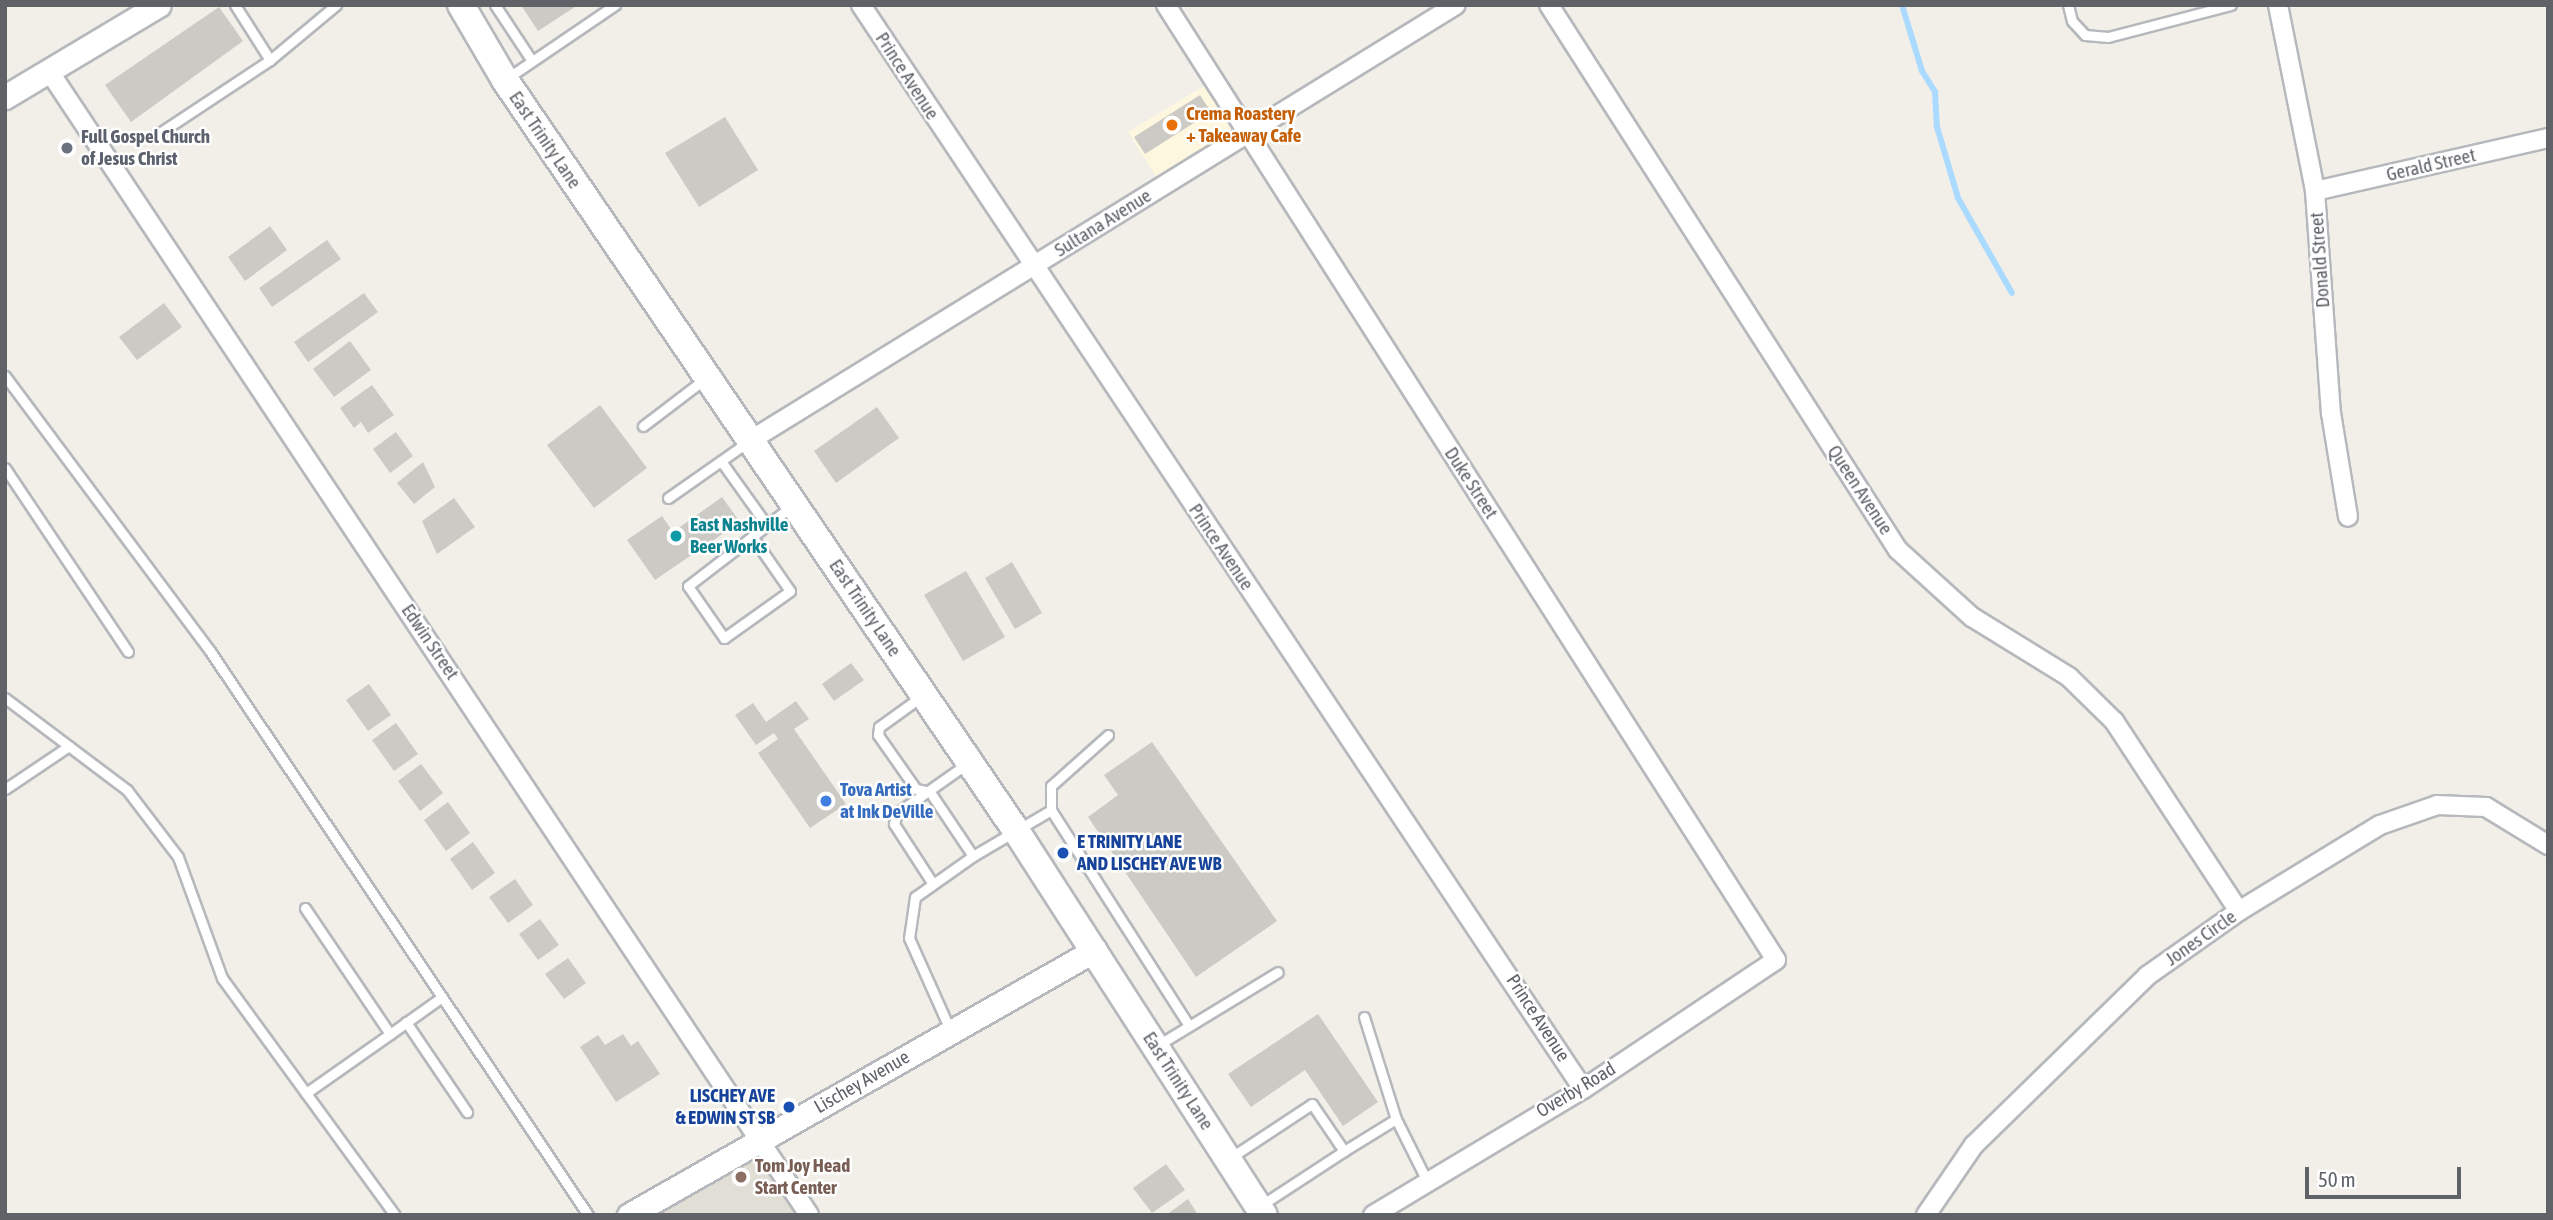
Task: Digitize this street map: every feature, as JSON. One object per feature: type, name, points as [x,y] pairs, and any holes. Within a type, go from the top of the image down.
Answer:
[{"type":"main road","name":"East Trinity Lane","points":[[461,5],[505,80],[1015,829],[1262,1211]]},
{"type":"street","points":[[5,97],[159,5]]},
{"type":"street","name":"Prince Avenue","points":[[860,5],[1032,267],[1459,896],[1583,1088]]},
{"type":"street","name":"Duke Street","points":[[1166,5],[1776,960]]},
{"type":"street","name":"Sultana Avenue","points":[[751,440],[1032,267],[1245,131],[1456,5]]},
{"type":"street","name":"Queen Avenue","points":[[1549,5],[1898,550],[1972,617],[2069,677],[2114,721],[2239,911]]},
{"type":"street","name":"Donald Street","points":[[2278,5],[2315,191],[2330,413],[2348,517]]},
{"type":"street","name":"Edwin Street","points":[[49,71],[762,1139],[809,1215]]},
{"type":"street","name":"Gerald Street","points":[[2315,191],[2548,138]]},
{"type":"street","name":"Jones Circle","points":[[1926,1215],[1974,1145],[2147,976],[2239,911],[2380,825],[2437,805],[2486,807],[2548,845]]},
{"type":"street","name":"Lischey Avenue","points":[[629,1215],[1095,950]]},
{"type":"street","name":"Overby Road","points":[[1373,1215],[1426,1179],[1583,1088],[1776,960]]},
{"type":"lane","points":[[235,5],[270,60]]},
{"type":"lane","points":[[152,138],[270,60],[336,5]]},
{"type":"lane","points":[[495,5],[532,61]]},
{"type":"lane","points":[[505,80],[615,5]]},
{"type":"lane","points":[[2068,5],[2072,21],[2085,35],[2108,37],[2231,5]]},
{"type":"lane","points":[[5,376],[210,651],[588,1215]]},
{"type":"lane","points":[[643,426],[706,378]]},
{"type":"lane","points":[[668,498],[751,440]]},
{"type":"lane","points":[[721,461],[766,524]]},
{"type":"lane","points":[[5,468],[128,652]]},
{"type":"lane","points":[[754,539],[790,591],[724,638],[688,586],[754,539],[766,524],[794,504]]},
{"type":"lane","points":[[924,695],[879,727],[878,735],[916,789],[930,792],[973,856]]},
{"type":"lane","points":[[5,698],[127,790],[178,857],[222,978],[395,1215]]},
{"type":"lane","points":[[1108,735],[1051,786],[1051,810],[1189,1026]]},
{"type":"lane","points":[[5,789],[69,746]]},
{"type":"lane","points":[[933,884],[894,824],[897,813],[969,763]]},
{"type":"lane","points":[[951,1032],[909,938],[915,897],[1015,829],[1051,810]]},
{"type":"lane","points":[[305,908],[390,1034]]},
{"type":"lane","points":[[1156,1046],[1278,972]]},
{"type":"lane","points":[[306,1093],[442,997]]},
{"type":"lane","points":[[1364,1017],[1396,1119],[1426,1179]]},
{"type":"lane","points":[[406,1022],[467,1112]]},
{"type":"lane","points":[[1228,1159],[1312,1104],[1344,1151]]},
{"type":"lane","points":[[1262,1211],[1344,1151],[1396,1119]]},
{"type":"shaded area","points":[[1214,80],[1245,131],[1162,186],[1128,132]]},
{"type":"shaded area","name":"Tom Joy Head Start Center","points":[[762,1139],[810,1215],[629,1215]]},
{"type":"building","points":[[521,5],[578,5],[538,31]]},
{"type":"building","points":[[219,7],[243,41],[131,122],[105,85]]},
{"type":"building","name":"Crema Roastery + Takeaway Cafe","points":[[1200,95],[1211,112],[1145,154],[1134,137]]},
{"type":"building","points":[[725,117],[758,170],[699,207],[665,153]]},
{"type":"building","points":[[270,226],[287,250],[245,281],[228,257]]},
{"type":"building","points":[[327,240],[341,259],[272,307],[259,288]]},
{"type":"building","points":[[364,293],[378,312],[308,362],[294,342]]},
{"type":"building","points":[[164,303],[182,327],[137,360],[119,337]]},
{"type":"building","points":[[350,341],[371,370],[334,397],[313,369]]},
{"type":"building","points":[[372,385],[394,415],[368,433],[361,422],[354,428],[340,408]]},
{"type":"building","points":[[600,405],[647,468],[594,508],[547,445]]},
{"type":"building","points":[[877,407],[899,438],[836,483],[814,451]]},
{"type":"building","points":[[396,432],[413,456],[390,473],[373,449]]},
{"type":"building","points":[[423,462],[435,487],[414,504],[397,483]]},
{"type":"building","name":"East Nashville Beer Works","points":[[722,497],[740,522],[655,580],[627,540],[662,516],[673,532]]},
{"type":"building","points":[[454,498],[475,527],[437,554],[422,521]]},
{"type":"building","points":[[1012,562],[1042,613],[1015,629],[985,578]]},
{"type":"building","points":[[966,571],[1005,637],[963,661],[924,595]]},
{"type":"building","points":[[851,663],[864,680],[834,701],[822,684]]},
{"type":"building","points":[[369,684],[391,715],[368,731],[346,700]]},
{"type":"building","points":[[796,701],[809,719],[794,729],[846,804],[810,828],[758,753],[778,739],[774,733],[756,745],[735,715],[753,703],[766,722]]},
{"type":"building","points":[[396,723],[418,754],[394,771],[372,740]]},
{"type":"building","points":[[1152,742],[1277,921],[1196,977],[1088,817],[1118,795],[1104,775]]},
{"type":"building","points":[[421,764],[443,793],[420,811],[398,781]]},
{"type":"building","points":[[448,802],[470,833],[446,851],[424,820]]},
{"type":"building","points":[[473,842],[495,873],[472,890],[450,859]]},
{"type":"building","points":[[515,879],[533,905],[508,923],[489,897]]},
{"type":"building","points":[[540,919],[559,945],[538,960],[519,934]]},
{"type":"building","points":[[568,958],[586,983],[564,999],[545,974]]},
{"type":"building","points":[[1318,1014],[1378,1102],[1343,1126],[1305,1070],[1251,1107],[1228,1074]]},
{"type":"building","points":[[623,1034],[631,1046],[638,1041],[660,1074],[616,1102],[580,1047],[598,1035],[605,1045]]},
{"type":"building","points":[[1166,1164],[1185,1190],[1152,1213],[1133,1188]]},
{"type":"building","points":[[1188,1199],[1198,1215],[1166,1215]]},
{"type":"waterway","points":[[1902,5],[1922,71],[1935,92],[1937,127],[1958,198],[2012,293]]},
{"type":"place","name":"Crema Roastery + Takeaway Cafe","points":[[1172,125]]},
{"type":"place","name":"Full Gospel Church of Jesus Christ","points":[[67,148]]},
{"type":"place","name":"East Nashville Beer Works","points":[[676,536]]},
{"type":"place","name":"Tova Artist at Ink DeVille","points":[[826,801]]},
{"type":"place","name":"E TRINITY LANE AND LISCHEY AVE WB","points":[[1063,853]]},
{"type":"place","name":"LISCHEY AVE & EDWIN ST SB","points":[[789,1107]]},
{"type":"place","name":"Tom Joy Head Start Center","points":[[741,1177]]}]
